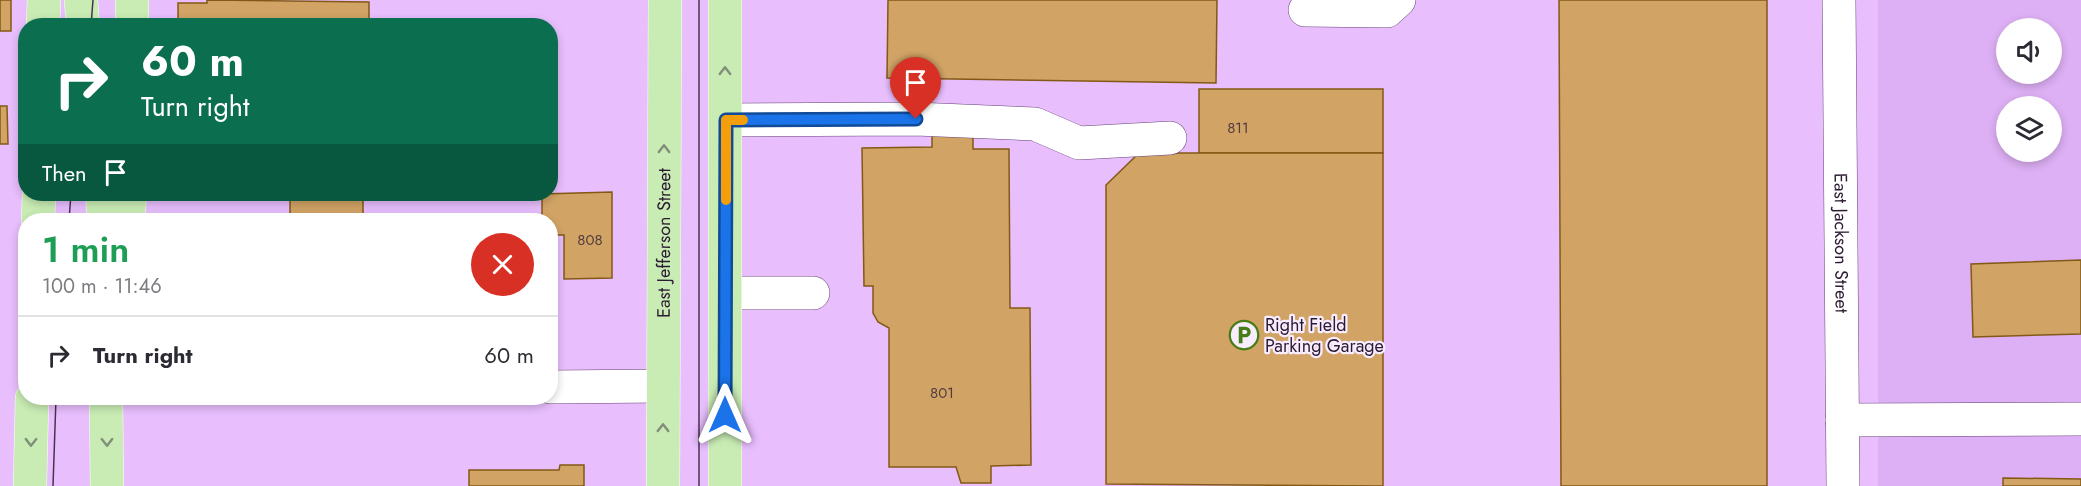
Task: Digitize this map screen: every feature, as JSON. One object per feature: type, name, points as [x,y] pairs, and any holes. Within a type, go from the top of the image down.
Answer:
[{"type":"main road","points":[[43,18],[44,0]]},
{"type":"main road","points":[[81,0],[82,18]]},
{"type":"main road","points":[[132,0],[132,18]]},
{"type":"main road","name":"East Jefferson Street","points":[[663,486],[664,0]]},
{"type":"main road","points":[[725,0],[725,486]]},
{"type":"main road","points":[[30,486],[32,405]]},
{"type":"main road","points":[[106,405],[107,486]]},
{"type":"street","points":[[1305,10],[1387,10],[1399,0]]},
{"type":"street","name":"East Jackson Street","points":[[1839,0],[1843,486]]},
{"type":"street","points":[[726,120],[928,119],[1035,124],[1079,143],[1170,138]]},
{"type":"street","points":[[726,293],[813,293]]},
{"type":"street","points":[[558,387],[663,386]]},
{"type":"street","points":[[1842,420],[2081,419]]},
{"type":"shaded area","points":[[1878,0],[2081,0],[2081,486],[1878,486]]},
{"type":"building","points":[[0,0],[11,0],[11,31],[0,31]]},
{"type":"building","points":[[207,0],[369,2],[369,18],[178,18],[178,3],[207,3]]},
{"type":"building","points":[[888,0],[1217,0],[1216,83],[887,78]]},
{"type":"building","points":[[1559,0],[1767,0],[1767,486],[1561,486]]},
{"type":"building","points":[[1199,89],[1383,89],[1383,153],[1199,153]]},
{"type":"building","points":[[0,106],[7,106],[8,144],[0,144]]},
{"type":"building","points":[[973,132],[973,149],[1009,149],[1010,308],[1030,308],[1031,465],[991,466],[991,483],[961,483],[956,467],[889,467],[889,328],[878,322],[873,313],[873,286],[864,286],[862,148],[932,147],[932,133]]},
{"type":"building","name":"Right Field Parking Garage","points":[[1139,153],[1383,153],[1383,486],[1106,484],[1106,185]]},
{"type":"building","points":[[612,192],[612,278],[564,279],[564,235],[558,235],[558,213],[542,213],[542,201],[558,201],[558,194]]},
{"type":"building","points":[[290,201],[363,201],[363,213],[290,213]]},
{"type":"building","points":[[2081,260],[2081,334],[1973,337],[1971,264]]},
{"type":"building","points":[[560,465],[584,465],[584,486],[469,486],[469,470],[559,470]]},
{"type":"building","points":[[2003,478],[2081,479],[2081,486],[2003,486]]},
{"type":"tram line","points":[[92,18],[93,0]]},
{"type":"tram line","points":[[699,0],[699,486]]},
{"type":"tram line","points":[[70,201],[70,213]]},
{"type":"tram line","points":[[53,486],[56,405]]},
{"type":"slow traffic","points":[[726,200],[726,120],[743,120]]},
{"type":"place","name":"Right Field Parking Garage","points":[[1244,335]]},
{"type":"route","points":[[725,415],[726,120],[916,119]]}]
